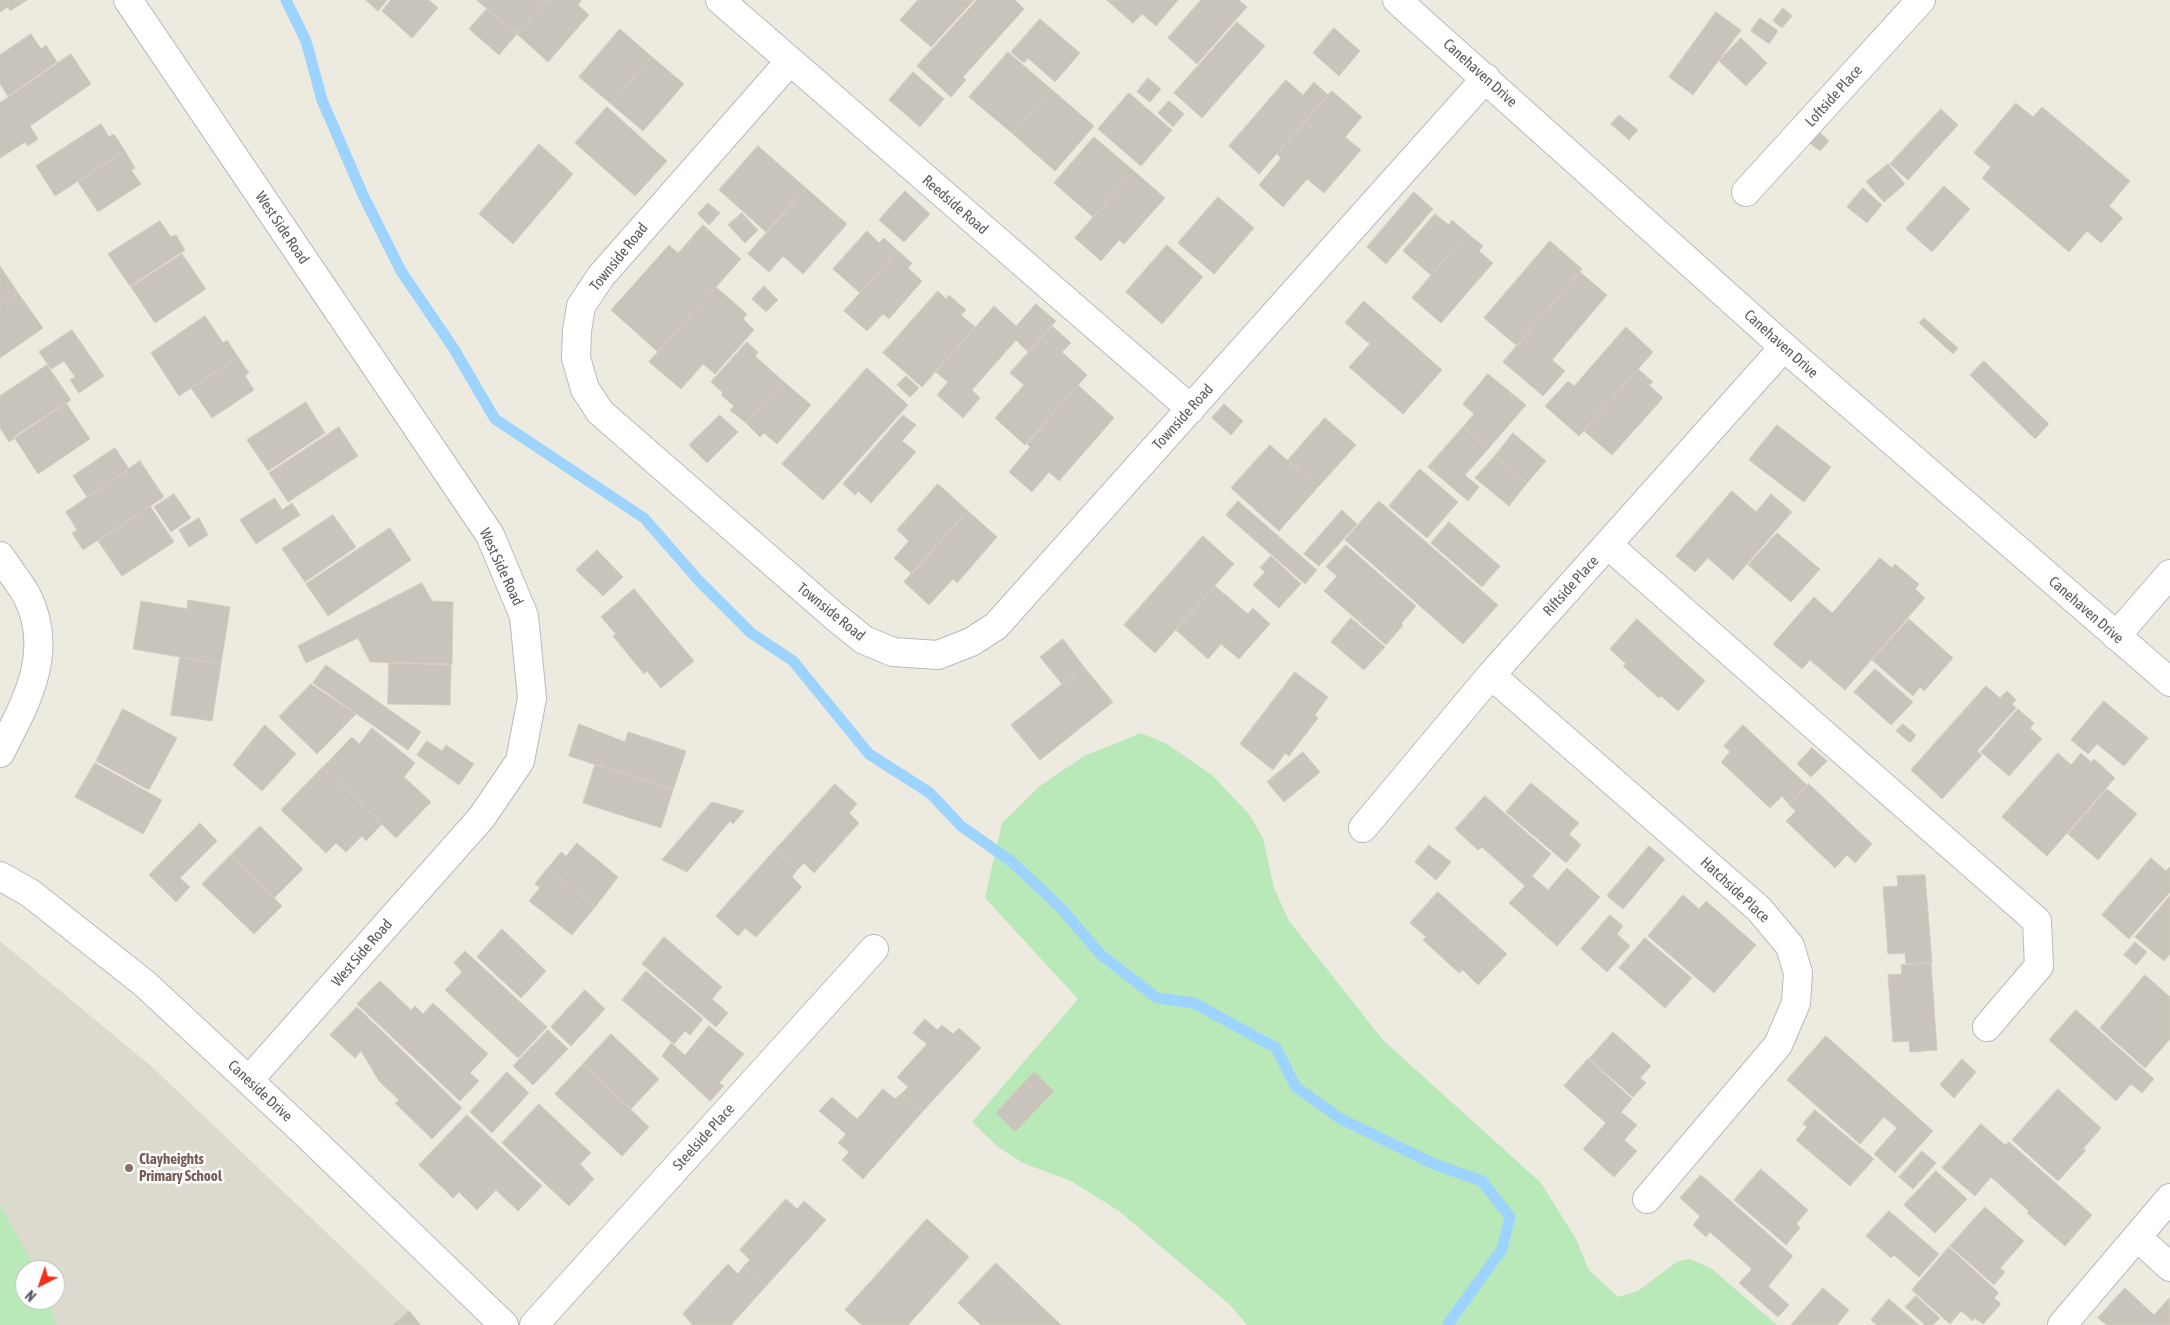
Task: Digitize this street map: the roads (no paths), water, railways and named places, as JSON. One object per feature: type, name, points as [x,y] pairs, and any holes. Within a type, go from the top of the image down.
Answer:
[{"type":"street","name":"West Side Road","points":[[128,0],[490,536],[524,616],[532,698],[520,761],[482,817],[249,1080]]},
{"type":"street","name":"Reedside Road","points":[[720,0],[1191,409]]},
{"type":"street","name":"Canehaven Drive","points":[[1397,0],[1784,347],[2170,682]]},
{"type":"street","name":"Loftside Place","points":[[1746,192],[1921,0]]},
{"type":"street","name":"Townside Road","points":[[790,61],[601,276],[581,306],[577,331],[576,358],[585,389],[600,412],[825,609],[864,640],[893,652],[938,655],[971,642],[996,626],[1486,78]]},
{"type":"street","name":"Riftside Place","points":[[1363,828],[1491,675],[1784,347]]},
{"type":"street","points":[[1608,544],[2037,921],[2039,966],[1987,1027]]},
{"type":"street","points":[[0,556],[26,595],[36,626],[39,659],[26,703],[0,753]]},
{"type":"street","points":[[2116,636],[2170,574]]},
{"type":"street","name":"Hatchside Place","points":[[1491,675],[1759,909],[1790,946],[1798,973],[1796,1003],[1778,1045],[1647,1199]]},
{"type":"street","name":"Caneside Drive","points":[[0,876],[30,894],[145,984],[249,1080],[504,1325]]},
{"type":"street","name":"Steelside Place","points":[[534,1325],[874,949]]},
{"type":"street","points":[[2062,1325],[2170,1198]]},
{"type":"street","points":[[2137,1237],[2170,1267]]},
{"type":"waterway","points":[[286,0],[306,41],[322,100],[363,195],[401,271],[454,349],[495,419],[644,518],[700,582],[751,633],[793,661],[869,754],[930,793],[961,826],[1012,862],[1061,908],[1100,954],[1157,998],[1194,1003],[1276,1048],[1296,1087],[1341,1119],[1434,1164],[1482,1181],[1510,1217],[1502,1249],[1448,1324],[1450,1325]]},
{"type":"place","name":"Clayheights Primary School","points":[[129,1168]]}]
